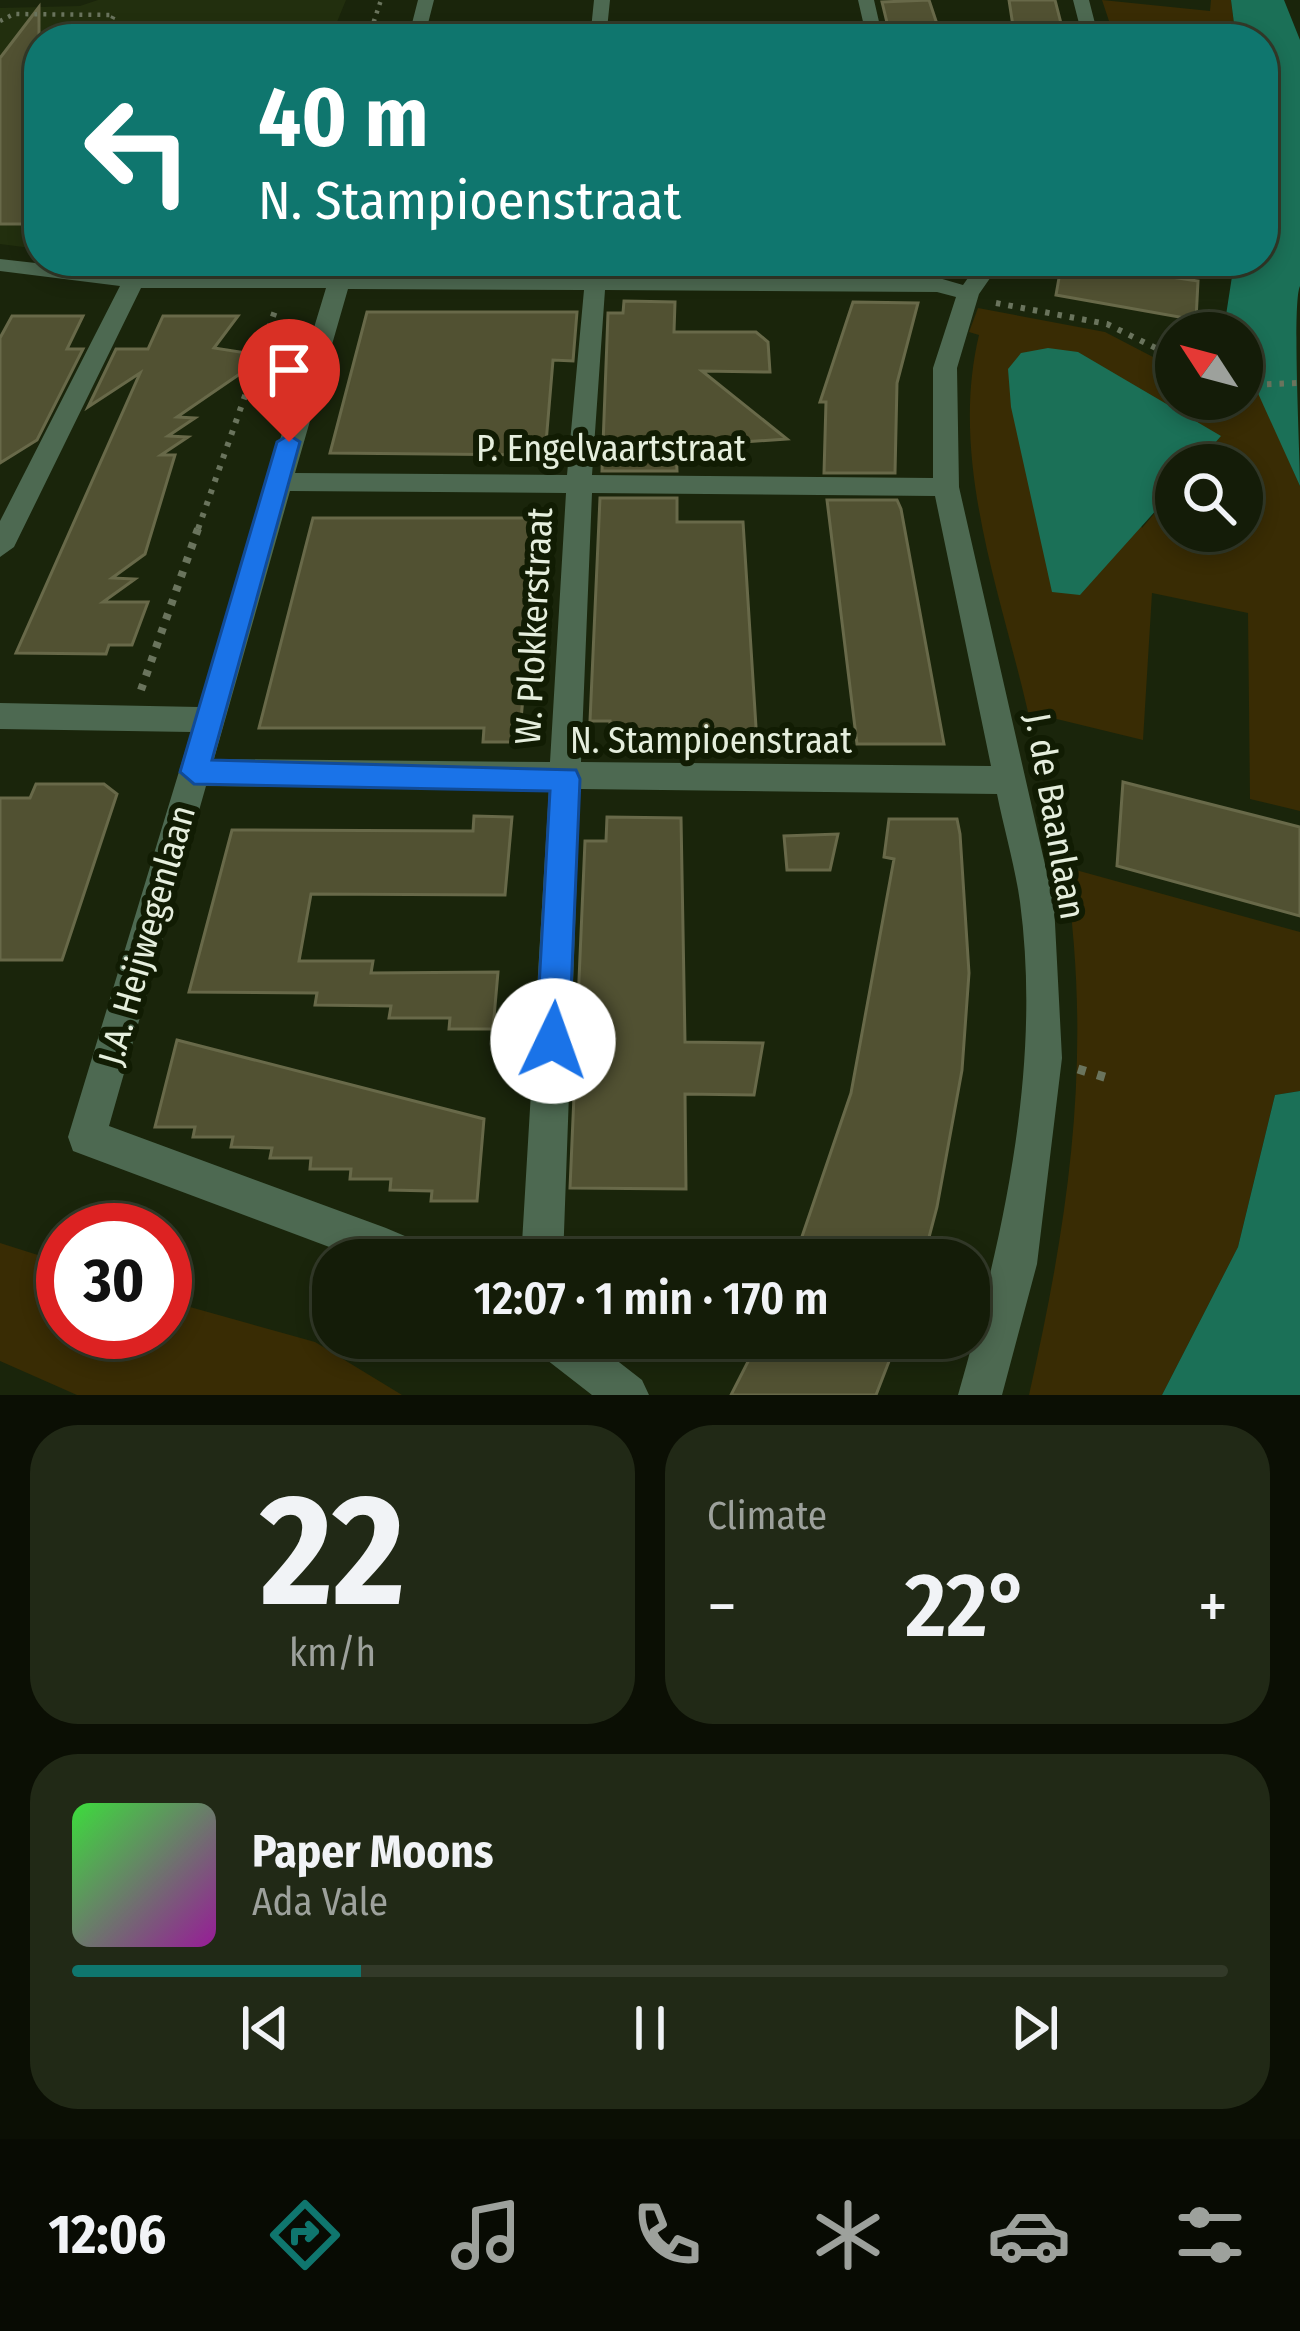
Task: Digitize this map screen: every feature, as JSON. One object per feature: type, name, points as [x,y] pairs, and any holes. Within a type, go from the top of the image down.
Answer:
[{"type":"street","points":[[91,276],[133,281],[285,282],[319,276]]},
{"type":"street","name":"J.A. Heijwegenlaan","points":[[341,276],[276,482],[87,1137],[183,1177],[365,1239]]},
{"type":"street","points":[[434,276],[595,283],[939,285],[968,294]]},
{"type":"street","name":"J. de Baanlaan","points":[[980,1395],[1016,1264],[1042,1058],[1037,904],[946,487],[945,368],[968,294],[981,276]]},
{"type":"street","points":[[0,548],[133,281]]},
{"type":"street","name":"W. Plokkerstraat","points":[[543,1239],[579,484],[595,283]]},
{"type":"street","name":"P. Engelvaartstraat","points":[[276,482],[946,487]]},
{"type":"street","points":[[0,716],[208,720]]},
{"type":"street","name":"N. Stampioenstraat","points":[[194,772],[1011,780]]},
{"type":"street","points":[[580,1359],[627,1395]]},
{"type":"path","points":[[0,21],[14,14],[114,15],[110,24]]},
{"type":"path","points":[[130,719],[285,282]]},
{"type":"path","points":[[968,294],[1107,324],[1155,348]]},
{"type":"path","points":[[1263,384],[1300,383]]},
{"type":"shaded area","points":[[98,0],[346,0],[336,24],[24,24],[24,247],[0,244],[0,8],[80,6]]},
{"type":"shaded area","points":[[1102,0],[1210,11],[1211,0],[1231,0],[1234,24],[1110,24]]},
{"type":"shaded area","points":[[1231,0],[1284,0],[1300,40],[1296,348],[1300,486],[1263,404],[1263,312],[1226,312],[1232,276],[1278,276],[1278,24],[1234,24]]},
{"type":"shaded area","points":[[978,308],[1105,332],[1155,358],[1155,403],[1048,348],[1142,528],[1155,513],[1155,552],[1263,552],[1263,444],[1214,444],[1220,437],[1187,420],[1263,420],[1263,400],[1300,486],[1300,811],[1250,799],[1248,613],[1152,593],[1143,740],[1028,712],[992,572],[974,477],[971,382],[979,335],[969,332]]},
{"type":"shaded area","points":[[1048,348],[1078,352],[1155,397],[1155,420],[1194,420],[1221,436],[1214,444],[1155,444],[1155,511],[1080,595],[1052,592],[1011,407],[1008,369],[1021,353]]},
{"type":"shaded area","points":[[1065,867],[1300,932],[1300,1091],[1275,1095],[1238,1247],[1162,1395],[1029,1395],[1056,1262],[1073,1133],[1077,1003]]},
{"type":"shaded area","points":[[1300,1091],[1300,1395],[1162,1395],[1238,1247],[1275,1095]]},
{"type":"shaded area","points":[[0,1243],[36,1254],[36,1359],[192,1359],[192,1308],[312,1341],[312,1359],[343,1359],[402,1395],[77,1395],[0,1361]]},
{"type":"building","points":[[929,0],[937,24],[887,24],[882,2]]},
{"type":"building","points":[[1009,0],[1055,0],[1061,24],[1013,24]]},
{"type":"building","points":[[39,7],[39,24],[26,24]]},
{"type":"building","points":[[24,27],[24,224],[0,224],[0,58]]},
{"type":"building","points":[[1059,276],[1164,276],[1198,281],[1196,312],[1155,313],[1056,295]]},
{"type":"building","points":[[624,301],[675,302],[674,332],[756,332],[768,342],[770,372],[702,371],[787,439],[743,442],[743,447],[676,447],[677,471],[602,471],[608,313],[623,313]]},
{"type":"building","points":[[853,302],[918,303],[897,383],[895,473],[824,473],[826,402],[820,402]]},
{"type":"building","points":[[367,312],[577,312],[573,361],[553,360],[545,455],[330,453]]},
{"type":"building","points":[[12,316],[83,316],[67,349],[83,349],[37,440],[0,463],[0,338]]},
{"type":"building","points":[[163,316],[238,316],[214,348],[266,356],[177,417],[195,418],[168,436],[188,437],[161,455],[175,455],[145,554],[112,578],[135,579],[103,602],[148,602],[132,645],[109,645],[106,654],[16,653],[140,373],[88,407],[116,349],[148,349]]},
{"type":"building","points":[[600,498],[677,498],[677,522],[743,522],[757,743],[610,743],[610,721],[590,721]]},
{"type":"building","points":[[827,500],[897,500],[944,744],[857,744]]},
{"type":"building","points":[[313,518],[539,518],[519,742],[483,742],[484,728],[259,728]]},
{"type":"building","points":[[1123,782],[1300,827],[1300,916],[1117,866]]},
{"type":"building","points":[[36,784],[104,784],[117,794],[62,960],[0,960],[0,798],[30,798]]},
{"type":"building","points":[[474,816],[512,817],[505,895],[311,894],[299,961],[373,961],[371,973],[498,972],[493,1029],[449,1029],[450,1018],[389,1018],[391,1006],[315,1005],[317,993],[189,992],[232,830],[473,831]]},
{"type":"building","points":[[607,817],[681,818],[685,1042],[763,1043],[754,1095],[685,1094],[686,1189],[570,1188],[585,841],[606,841]]},
{"type":"building","points":[[889,819],[957,819],[969,973],[962,1070],[937,1207],[929,1239],[801,1239],[851,1093],[894,859],[884,857]]},
{"type":"building","points":[[838,834],[830,870],[787,870],[784,836]]},
{"type":"building","points":[[177,1040],[484,1119],[477,1201],[431,1201],[432,1191],[390,1190],[391,1179],[350,1179],[351,1169],[310,1169],[311,1158],[270,1158],[272,1148],[231,1147],[233,1137],[193,1137],[195,1127],[155,1127]]},
{"type":"building","points":[[749,1359],[890,1359],[876,1395],[731,1395]]},
{"type":"route","points":[[289,442],[194,772],[566,779],[553,1041]]}]
